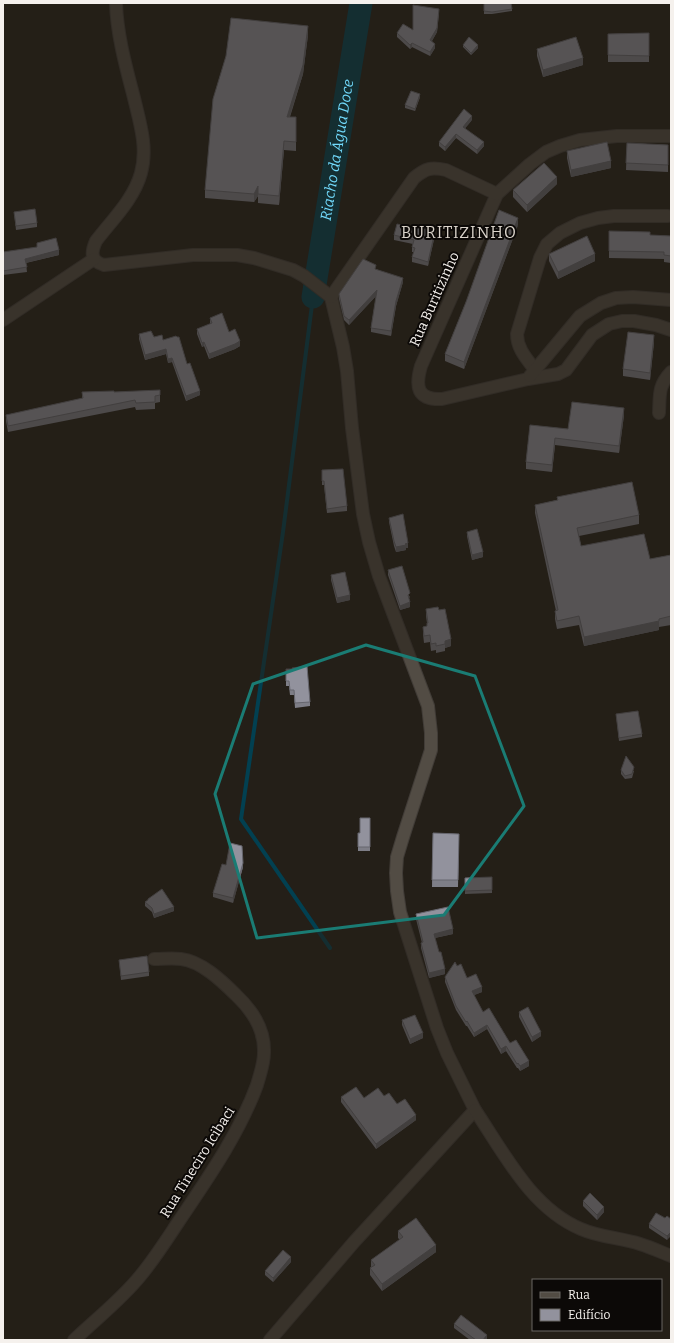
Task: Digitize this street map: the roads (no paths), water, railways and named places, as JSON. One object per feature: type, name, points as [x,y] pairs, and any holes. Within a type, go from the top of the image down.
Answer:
[{"type":"street","points":[[116,3],[119,36],[142,130],[144,152],[141,173],[130,197],[96,241],[92,249],[92,255],[98,263],[104,265],[193,256],[237,255],[254,258],[293,270],[304,276],[331,297],[342,341],[347,371],[352,428],[363,514],[369,542],[379,576],[428,706],[430,719],[431,750],[402,837],[397,857],[396,873],[400,912],[437,1028],[447,1053],[476,1110],[515,1171],[531,1192],[554,1213],[581,1229],[640,1244],[671,1256]]},
{"type":"street","name":"Rua Buritizinho","points":[[532,375],[442,399],[429,398],[422,394],[417,384],[421,366],[497,194],[530,164],[546,152],[560,146],[580,140],[617,136],[671,136]]},
{"type":"street","points":[[331,297],[414,178],[422,172],[429,168],[446,170],[497,194]]},
{"type":"street","points":[[532,375],[517,341],[517,334],[540,258],[547,244],[560,233],[580,223],[598,218],[668,216]]},
{"type":"street","points":[[3,320],[94,259]]},
{"type":"street","points":[[532,375],[580,316],[601,303],[616,298],[633,297],[671,300]]},
{"type":"street","points":[[532,375],[558,374],[566,370],[592,335],[610,324],[622,321],[634,321],[656,325],[671,330]]},
{"type":"street","points":[[659,413],[660,388],[664,379],[671,372]]},
{"type":"street","name":"Rua Tineciro Icibaci","points":[[74,1340],[132,1286],[154,1258],[225,1150],[249,1105],[263,1068],[264,1042],[259,1025],[250,1010],[240,998],[206,969],[193,962],[180,958],[154,959]]},
{"type":"street","points":[[270,1340],[354,1242],[476,1110]]},
{"type":"waterway","name":"Riacho da Água Doce","points":[[313,297],[361,3]]},
{"type":"waterway","points":[[313,297],[283,532],[241,819],[330,948]]},
{"type":"district","name":"BURITIZINHO","points":[[459,232]]}]
